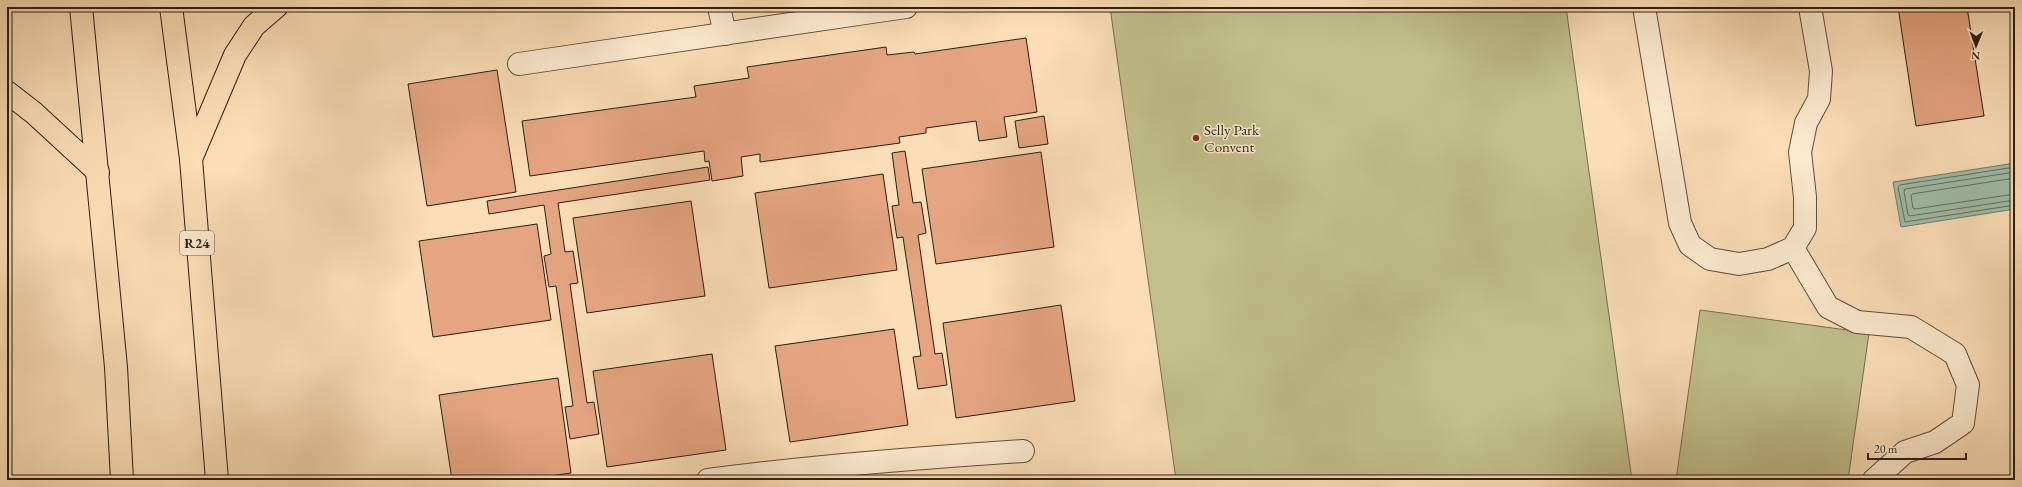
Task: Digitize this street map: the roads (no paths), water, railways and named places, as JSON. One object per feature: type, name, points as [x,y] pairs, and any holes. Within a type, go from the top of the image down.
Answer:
[{"type":"main road","points":[[81,7],[116,367],[122,480]]},
{"type":"main road","name":"R24","points":[[170,7],[191,160],[216,480]]},
{"type":"main road","points":[[191,160],[235,55],[254,26],[276,7]]},
{"type":"main road","points":[[7,92],[34,113],[98,172]]},
{"type":"lane","points":[[719,7],[725,34]]},
{"type":"lane","points":[[518,64],[906,7]]},
{"type":"lane","points":[[1644,7],[1680,223],[1690,245],[1710,259],[1739,264],[1768,259],[1793,248],[1805,228],[1805,198],[1800,152],[1806,122],[1819,99],[1821,71],[1810,7]]},
{"type":"lane","points":[[1793,248],[1828,306],[1857,322],[1911,328],[1956,354],[1968,385],[1963,423],[1935,442],[1905,452],[1874,480]]},
{"type":"lane","points":[[708,480],[769,472],[881,461],[1023,450]]},
{"type":"water","points":[[2015,163],[2015,209],[1901,227],[1893,182]]},
{"type":"place","name":"Selly Park Convent","points":[[1196,138]]}]
